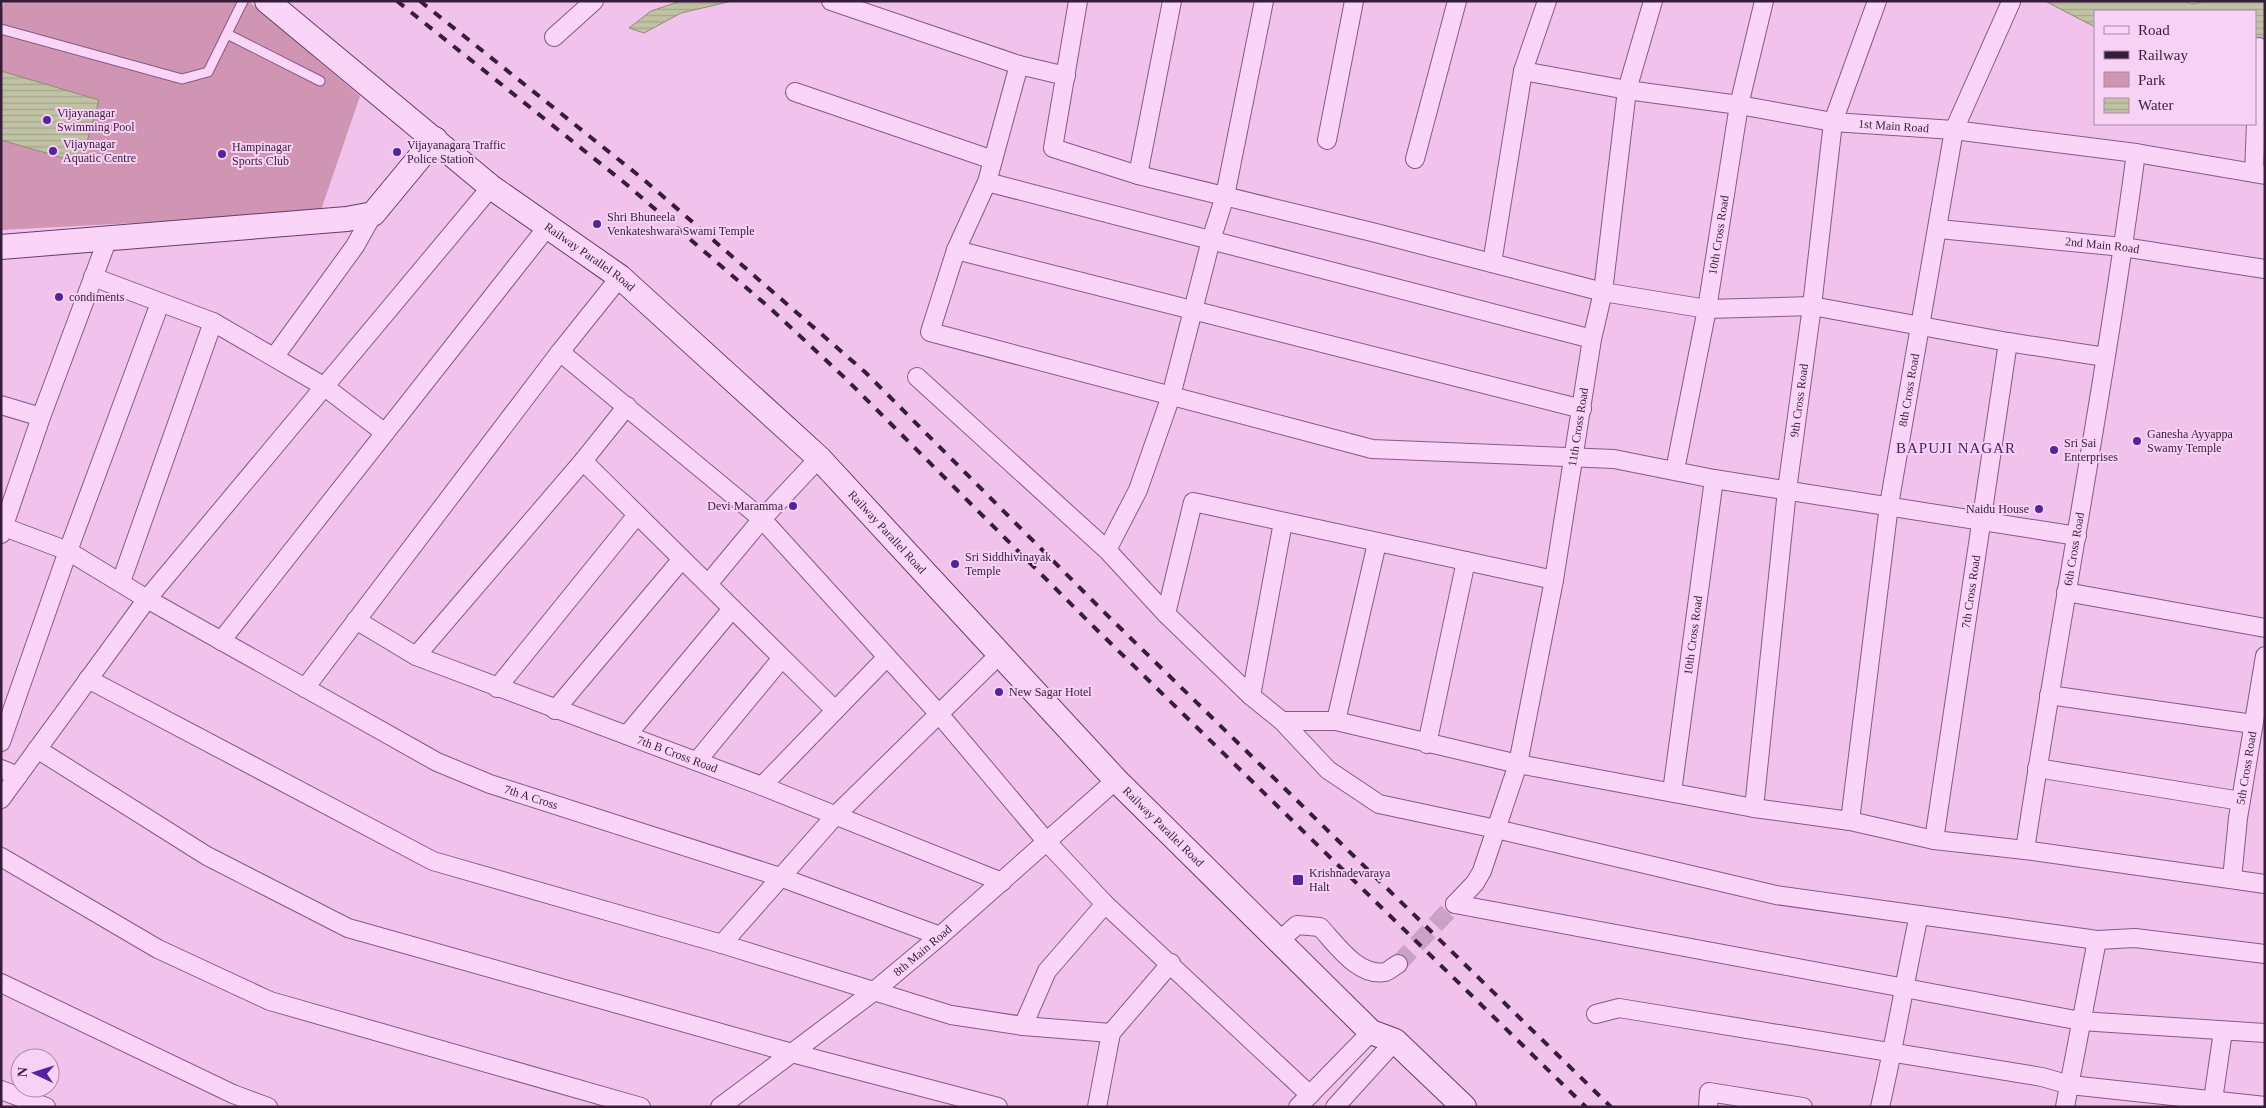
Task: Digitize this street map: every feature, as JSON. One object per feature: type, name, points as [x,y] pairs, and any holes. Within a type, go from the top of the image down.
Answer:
[{"type":"street","name":"Railway Parallel Road","points":[[268,1],[492,187],[620,277],[819,458],[1116,780],[1371,1032],[1395,1041],[1464,1107]]},
{"type":"street","points":[[554,37],[594,1]]},
{"type":"street","points":[[831,1],[1019,65],[1066,76]]},
{"type":"street","points":[[1078,1],[1053,148],[1138,175],[1603,292],[1707,309],[1812,306],[2008,342],[2105,357]]},
{"type":"street","points":[[1138,175],[1172,1]]},
{"type":"street","points":[[1107,550],[1138,490],[1171,396],[1211,240],[1226,196],[1264,1]]},
{"type":"street","points":[[1327,140],[1354,1]]},
{"type":"street","points":[[1415,159],[1457,1]]},
{"type":"street","points":[[1492,263],[1523,72],[1547,1]]},
{"type":"street","name":"11th Cross Road","points":[[1653,1],[1627,90],[1603,292],[1592,338],[1575,458],[1554,580],[1518,764],[1482,871],[1475,883],[1455,904],[1904,987]]},
{"type":"street","name":"10th Cross Road","points":[[1675,470],[1707,309],[1738,105],[1764,1]]},
{"type":"street","name":"9th Cross Road","points":[[1754,808],[1787,490],[1812,306],[1833,122],[1877,1]]},
{"type":"street","name":"8th Cross Road","points":[[1850,821],[1889,505],[1922,326],[1954,130],[2011,2]]},
{"type":"street","points":[[2259,47],[2259,174]]},
{"type":"street","points":[[1019,65],[987,182],[956,250],[930,332],[1372,448],[1575,458],[1614,458],[1714,479],[1889,505],[1982,523],[2078,536]]},
{"type":"street","name":"1st Main Road","points":[[1523,72],[1627,90],[1738,105],[1833,122],[1954,130],[2136,152],[2259,174]]},
{"type":"street","points":[[795,92],[993,160]]},
{"type":"street","points":[[275,356],[355,246],[373,214],[435,139]]},
{"type":"street","name":"6th Cross Road","points":[[2025,850],[2066,592],[2078,536],[2136,152]]},
{"type":"street","points":[[987,182],[1592,338]]},
{"type":"street","points":[[1,799],[147,599],[492,187]]},
{"type":"street","points":[[1,247],[347,219],[373,214]]},
{"type":"street","points":[[221,641],[548,226]]},
{"type":"street","name":"2nd Main Road","points":[[1938,229],[2123,247],[2265,269]]},
{"type":"street","points":[[2,531],[40,417],[108,238]]},
{"type":"street","points":[[956,250],[1582,410]]},
{"type":"street","points":[[93,277],[213,322],[275,356],[325,387],[385,433]]},
{"type":"street","points":[[305,688],[560,352],[620,277]]},
{"type":"street","points":[[1,742],[68,551],[160,303]]},
{"type":"street","points":[[121,582],[213,322]]},
{"type":"street","name":"7th Cross Road","points":[[1934,840],[2008,342]]},
{"type":"street","points":[[560,352],[762,519],[939,714],[1046,841],[1105,904],[1171,963],[1304,1101],[1371,1032]]},
{"type":"street","points":[[916,378],[1107,550],[1166,614],[1251,696],[1282,721],[1328,770],[1379,804],[1496,829],[1776,895],[2097,940],[2135,938],[2265,954]]},
{"type":"street","points":[[1,405],[40,417]]},
{"type":"street","points":[[416,656],[583,461],[626,406]]},
{"type":"street","points":[[708,584],[762,519],[819,458]]},
{"type":"street","points":[[583,461],[835,710]]},
{"type":"street","name":"10th Cross Road","points":[[1672,792],[1714,479]]},
{"type":"street","points":[[1166,614],[1194,502],[1554,580]]},
{"type":"street","points":[[497,688],[637,515]]},
{"type":"street","points":[[1251,696],[1283,522]]},
{"type":"street","name":"7th A Cross","points":[[2,531],[68,551],[147,599],[437,762],[490,784],[780,878],[940,936]]},
{"type":"street","points":[[1336,722],[1378,543]]},
{"type":"street","points":[[555,710],[682,559]]},
{"type":"street","points":[[1428,744],[1466,561]]},
{"type":"street","points":[[2066,592],[2265,628]]},
{"type":"street","points":[[627,735],[732,609]]},
{"type":"street","name":"7th B Cross Road","points":[[356,620],[416,656],[555,710],[762,786],[1002,882]]},
{"type":"street","points":[[722,944],[835,816],[1000,654]]},
{"type":"street","points":[[762,786],[887,656]]},
{"type":"street","name":"5th Cross Road","points":[[2232,879],[2241,801],[2265,656]]},
{"type":"street","points":[[697,762],[782,658]]},
{"type":"street","points":[[88,679],[433,861],[722,944],[951,1016],[1024,1026],[1111,1033]]},
{"type":"street","points":[[2049,695],[2253,724]]},
{"type":"street","points":[[1282,721],[1336,722],[1518,764],[1754,808],[1850,821],[1934,840],[2025,850],[2265,884]]},
{"type":"street","points":[[37,749],[207,856],[348,928],[792,1053],[998,1107]]},
{"type":"street","points":[[2037,768],[2241,801]]},
{"type":"street","points":[[1,769],[18,776]]},
{"type":"street","name":"8th Main Road","points":[[720,1107],[873,992],[1002,882],[1116,780]]},
{"type":"street","points":[[1,857],[158,949],[270,1001],[641,1107]]},
{"type":"street","points":[[1024,1026],[1047,971],[1105,904]]},
{"type":"street","points":[[1880,1107],[1893,1052],[1919,915]]},
{"type":"street","points":[[1278,942],[1297,925],[1320,927],[1350,960],[1368,970],[1386,972],[1398,964]]},
{"type":"street","points":[[2065,1107],[2097,940]]},
{"type":"street","points":[[1097,1107],[1111,1033],[1171,963]]},
{"type":"street","points":[[1,983],[234,1094],[268,1107]]},
{"type":"street","points":[[1904,987],[2081,1021],[2265,1033]]},
{"type":"street","points":[[1596,1014],[1619,1008],[2042,1077],[2070,1085],[2212,1104],[2265,1106]]},
{"type":"street","points":[[2212,1104],[2223,1030]]},
{"type":"street","points":[[1335,1107],[1395,1041]]},
{"type":"street","points":[[1,1090],[46,1107]]},
{"type":"street","points":[[1708,1107],[1709,1092],[1803,1107]]},
{"type":"lane","points":[[1,29],[182,79],[208,72],[243,1]]},
{"type":"lane","points":[[228,34],[320,81]]},
{"type":"green space","points":[[4,1],[248,1],[360,96],[320,213],[1,230],[1,19]]},
{"type":"water","points":[[681,1],[732,1],[681,13],[644,33],[629,28],[651,11]]},
{"type":"water","points":[[2045,1],[2185,1],[2192,4],[2206,1],[2265,1],[2265,39],[2256,41],[2256,10],[2094,10],[2094,26]]},
{"type":"water","name":"Vijayanagar Swimming Pool","points":[[1,71],[99,100],[81,163],[1,140]]},
{"type":"tunnel","points":[[1398,964],[1455,904]]},
{"type":"railway","points":[[397,1],[626,184],[771,309],[845,378],[1095,628],[1586,1107]]},
{"type":"railway","points":[[420,1],[643,179],[865,372],[1110,618],[1611,1107]]},
{"type":"place","name":"Vijayanagar Swimming Pool","points":[[47,120]]},
{"type":"place","name":"Vijaynagar Aquatic Centre","points":[[53,151]]},
{"type":"place","name":"Vijayanagara Traffic Police Station","points":[[397,152]]},
{"type":"place","name":"Hampinagar Sports Club","points":[[222,154]]},
{"type":"place","name":"Shri Bhuneela Venkateshwara Swami Temple","points":[[597,224]]},
{"type":"place","name":"condiments","points":[[59,297]]},
{"type":"place","name":"Ganesha Ayyappa Swamy Temple","points":[[2137,441]]},
{"type":"place","name":"Sri Sai Enterprises","points":[[2054,450]]},
{"type":"place","name":"Devi Maramma","points":[[793,506]]},
{"type":"place","name":"Naidu House","points":[[2039,509]]},
{"type":"place","name":"Sri Siddhivinayak Temple","points":[[955,564]]},
{"type":"place","name":"New Sagar Hotel","points":[[999,692]]},
{"type":"place","name":"Krishnadevaraya Halt","points":[[1298,880]]},
{"type":"district","name":"BAPUJI NAGAR","points":[[1956,448]]}]
